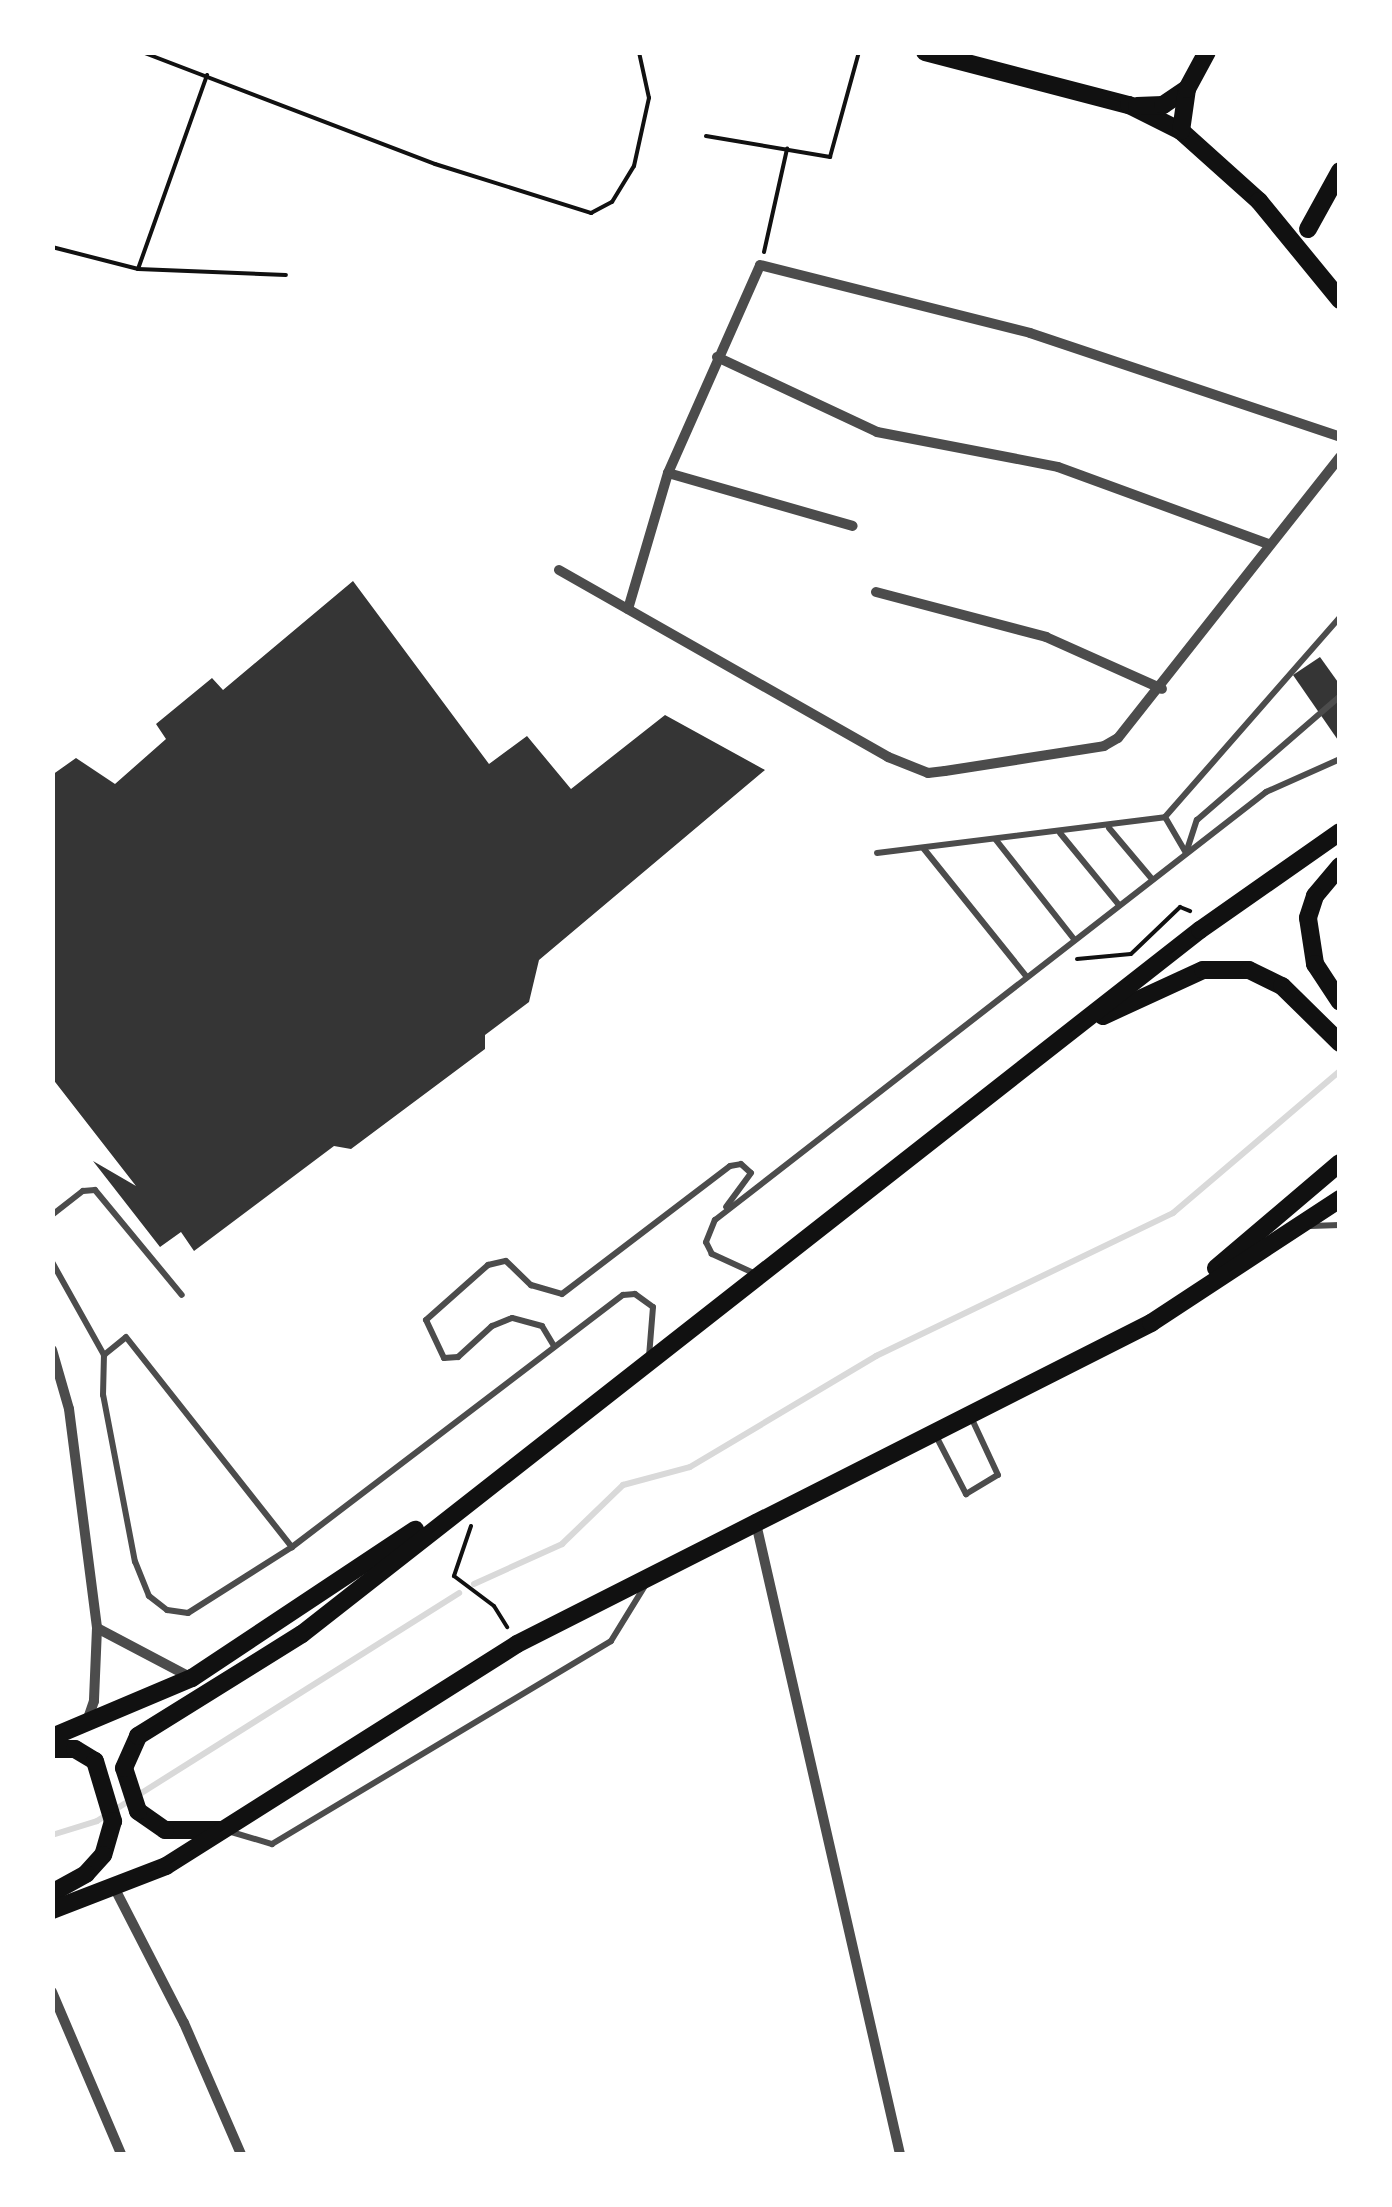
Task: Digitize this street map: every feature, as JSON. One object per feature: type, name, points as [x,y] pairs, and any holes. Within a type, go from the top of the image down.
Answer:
[{"type":"main road","points":[[925,52],[1129,105],[1181,130],[1280,224],[1340,300]]},
{"type":"main road","points":[[1181,130],[1186,89],[1207,52]]},
{"type":"main road","points":[[1129,105],[1163,105],[1186,89]]},
{"type":"main road","points":[[1317,269],[1308,229],[1340,171]]},
{"type":"main road","points":[[1280,224],[1308,229]]},
{"type":"main road","points":[[222,1830],[165,1830],[138,1811],[124,1768],[138,1736],[302,1634],[471,1496],[1200,930],[1340,832]]},
{"type":"main road","points":[[1340,866],[1315,896],[1308,918],[1315,964],[1340,1002]]},
{"type":"main road","points":[[1035,1059],[1133,1000],[1219,967],[1268,977],[1315,1014],[1340,1043]]},
{"type":"main road","points":[[1151,1323],[1340,1162]]},
{"type":"main road","points":[[52,1910],[116,1889],[166,1866],[518,1644],[755,1518],[935,1434],[1151,1323],[1340,1199]]},
{"type":"main road","points":[[52,1737],[192,1678],[471,1496]]},
{"type":"main road","points":[[52,1749],[75,1749],[95,1761],[113,1821],[103,1856],[86,1874],[52,1893]]},
{"type":"street","points":[[628,610],[668,473],[716,357],[760,265],[1030,333],[1340,436]]},
{"type":"street","points":[[716,357],[877,432],[1058,467],[1268,544]]},
{"type":"street","points":[[558,570],[888,757],[928,772],[1104,746],[1162,689],[1268,544],[1340,457]]},
{"type":"street","points":[[668,473],[853,526]]},
{"type":"street","points":[[876,592],[1046,638],[1162,689]]},
{"type":"street","points":[[52,1350],[69,1410],[97,1628],[94,1701],[86,1725]]},
{"type":"street","points":[[755,1518],[900,2154]]},
{"type":"street","points":[[97,1628],[192,1678]]},
{"type":"street","points":[[116,1889],[184,2023],[241,2154]]},
{"type":"street","points":[[52,1992],[121,2154]]},
{"type":"lane","points":[[876,853],[1165,818],[1340,616]]},
{"type":"lane","points":[[1186,853],[1197,820],[1340,696]]},
{"type":"lane","points":[[715,1220],[1266,792],[1340,759]]},
{"type":"lane","points":[[1165,818],[1186,853]]},
{"type":"lane","points":[[1108,827],[1152,879]]},
{"type":"lane","points":[[1060,832],[1119,905]]},
{"type":"lane","points":[[995,839],[1074,939]]},
{"type":"lane","points":[[923,848],[1026,976]]},
{"type":"lane","points":[[554,1346],[542,1326],[512,1318],[458,1357],[444,1358],[426,1320],[488,1265],[506,1262],[531,1286],[562,1294],[730,1166],[742,1164],[751,1173],[715,1220],[706,1242],[712,1254],[759,1275]]},
{"type":"lane","points":[[52,1215],[83,1191],[95,1190],[182,1295]]},
{"type":"lane","points":[[1298,1226],[1340,1225]]},
{"type":"lane","points":[[52,1262],[104,1356],[134,1562],[149,1596],[166,1610],[188,1613],[292,1547],[613,1300],[636,1294],[654,1307],[648,1358]]},
{"type":"lane","points":[[104,1356],[126,1337],[292,1547]]},
{"type":"lane","points":[[935,1434],[964,1493],[996,1480],[970,1416]]},
{"type":"lane","points":[[222,1830],[272,1844],[611,1641],[654,1573]]},
{"type":"path","points":[[142,52],[435,164],[591,212],[612,202],[634,166],[649,98],[639,52]]},
{"type":"path","points":[[706,136],[830,157],[859,52]]},
{"type":"path","points":[[138,269],[207,74]]},
{"type":"path","points":[[760,265],[787,149]]},
{"type":"path","points":[[52,247],[138,269],[286,275]]},
{"type":"path","points":[[1075,958],[1131,954],[1184,905],[1200,930]]},
{"type":"path","points":[[474,1519],[454,1576],[494,1606],[518,1644]]},
{"type":"building","points":[[353,581],[489,764],[527,736],[571,789],[665,715],[765,770],[539,960],[529,1002],[485,1035],[485,1049],[351,1149],[334,1146],[194,1251],[181,1232],[160,1247],[93,1161],[136,1186],[52,1078],[52,775],[76,758],[115,784],[166,739],[156,724],[212,678],[223,690]]},
{"type":"building","points":[[1320,657],[1340,685],[1340,743],[1293,675]]},
{"type":"waterway","points":[[474,1584],[562,1544],[623,1485],[690,1467],[876,1356],[1173,1213],[1340,1071]]},
{"type":"waterway","points":[[52,1835],[97,1821],[459,1593]]}]
